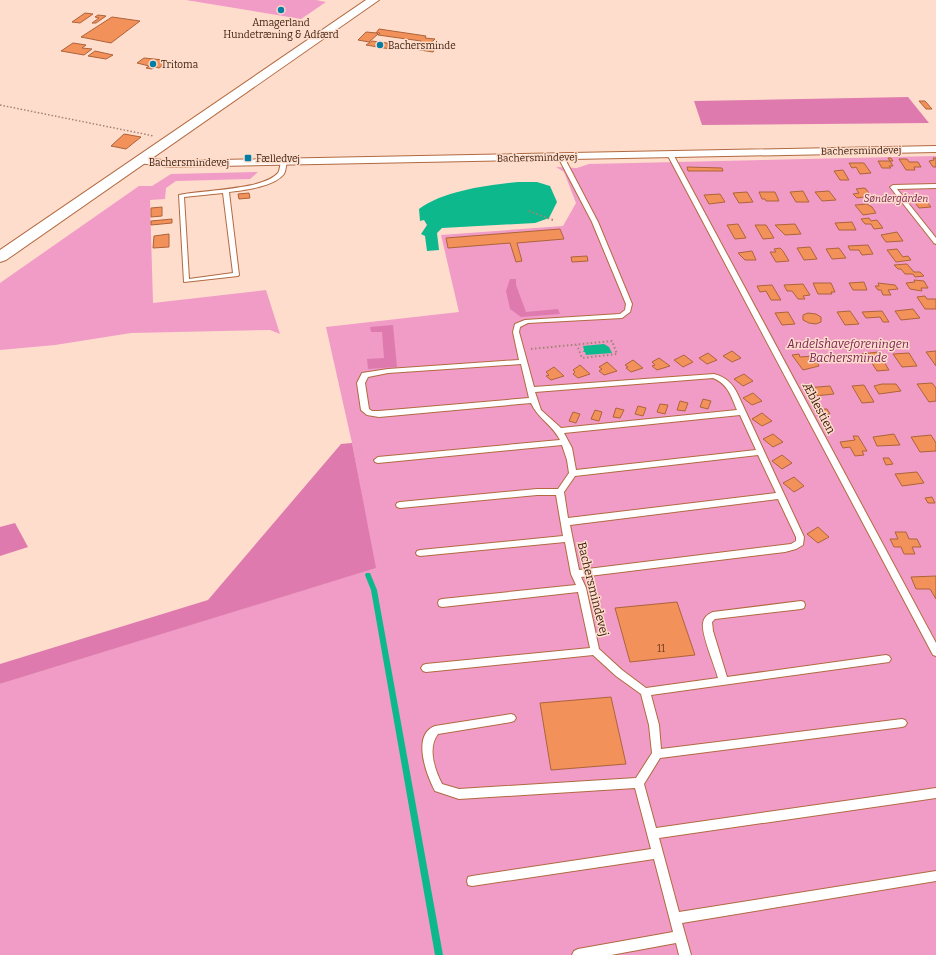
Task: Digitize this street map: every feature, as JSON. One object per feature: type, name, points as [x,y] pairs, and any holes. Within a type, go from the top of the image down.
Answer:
[{"type":"street","points":[[0,257],[372,0]]},
{"type":"street","name":"Bachersmindevej","points":[[139,160],[158,164],[936,149]]},
{"type":"lane","name":"Æblestien","points":[[670,154],[936,652]]},
{"type":"lane","points":[[400,505],[537,492],[560,492],[573,473],[568,448],[559,431],[538,411],[533,400],[516,332],[517,326],[527,321],[622,316],[628,311],[629,304],[605,244],[561,157]]},
{"type":"lane","points":[[226,190],[236,275],[186,281],[181,196],[226,190],[251,187],[274,180],[281,174],[284,161]]},
{"type":"lane","points":[[936,186],[893,187],[936,242]]},
{"type":"lane","points":[[523,362],[388,371],[366,375],[361,383],[365,410],[370,413],[379,414],[533,400]]},
{"type":"lane","points":[[531,390],[714,376],[723,379],[729,384],[779,496],[800,537],[800,543],[793,547],[575,574]]},
{"type":"lane","points":[[559,431],[742,412]]},
{"type":"lane","points":[[378,460],[564,442]]},
{"type":"lane","points":[[573,473],[760,452]]},
{"type":"lane","name":"Bachersmindevej","points":[[560,492],[575,574],[582,588],[595,651],[619,673],[645,692]]},
{"type":"lane","points":[[565,522],[779,496]]},
{"type":"lane","points":[[420,553],[568,538]]},
{"type":"lane","points":[[442,603],[582,588]]},
{"type":"lane","points":[[724,681],[708,631],[706,623],[708,619],[713,616],[801,605]]},
{"type":"lane","points":[[426,668],[595,651]]},
{"type":"lane","points":[[685,955],[639,783],[657,754],[654,726],[645,692],[886,659]]},
{"type":"lane","points":[[511,718],[443,727],[436,730],[428,739],[429,761],[432,775],[439,788],[459,794],[639,783]]},
{"type":"lane","points":[[657,754],[902,723]]},
{"type":"lane","points":[[653,834],[936,793]]},
{"type":"lane","points":[[472,881],[658,853]]},
{"type":"lane","points":[[675,918],[936,876]]},
{"type":"lane","points":[[578,955],[680,937]]},
{"type":"path","points":[[0,105],[151,135],[168,140]]},
{"type":"path","points":[[529,211],[553,220]]},
{"type":"path","points":[[520,350],[612,341],[617,354],[582,358],[577,345]]},
{"type":"green space","name":"Amagerland Hundetræning & Adfærd","points":[[186,0],[316,0],[326,2],[301,19]]},
{"type":"green space","points":[[936,156],[936,955],[0,955],[0,684],[375,568],[352,443],[326,327],[459,312],[441,235],[563,226],[576,203],[564,172],[556,167],[577,168],[589,164]]},
{"type":"green space","points":[[258,172],[250,179],[176,181],[166,188],[165,199],[150,200],[153,303],[266,290],[280,334],[270,330],[131,333],[55,345],[0,350],[0,283],[139,186],[152,186],[171,174]]},
{"type":"shaded area","points":[[908,97],[929,123],[702,125],[694,101]]},
{"type":"shaded area","points":[[518,182],[537,182],[550,186],[557,202],[549,218],[535,223],[442,228],[437,233],[439,250],[427,251],[425,236],[421,234],[427,225],[424,220],[420,221],[419,209],[453,193],[480,187]]},
{"type":"shaded area","points":[[510,279],[516,279],[516,285],[526,312],[558,309],[560,314],[521,317],[510,309],[506,291]]},
{"type":"shaded area","points":[[393,325],[397,367],[368,369],[367,359],[384,358],[382,332],[371,332],[370,327]]},
{"type":"shaded area","points":[[604,344],[609,347],[612,353],[586,355],[585,352],[583,352],[583,346]]},
{"type":"shaded area","points":[[352,443],[376,568],[0,684],[0,664],[208,600],[341,444]]},
{"type":"shaded area","points":[[15,523],[28,547],[0,556],[0,527]]},
{"type":"building","points":[[85,13],[93,14],[80,23],[72,22]]},
{"type":"building","points":[[98,15],[106,16],[96,23],[92,23],[99,18],[95,17]]},
{"type":"building","points":[[112,17],[140,21],[111,43],[81,37]]},
{"type":"building","points":[[379,29],[426,36],[425,38],[435,39],[428,46],[436,48],[433,52],[414,49],[421,41],[378,35],[380,33],[376,33]]},
{"type":"building","points":[[366,32],[378,34],[369,42],[358,40]]},
{"type":"building","name":"Bachersminde","points":[[372,41],[394,44],[390,49],[366,45]]},
{"type":"building","points":[[73,43],[86,45],[82,48],[92,49],[84,55],[61,51]]},
{"type":"building","points":[[95,51],[113,55],[106,59],[88,56]]},
{"type":"building","name":"Tritoma","points":[[144,58],[164,60],[162,62],[166,63],[159,68],[146,68],[149,66],[137,63]]},
{"type":"building","points":[[919,101],[925,101],[932,109],[926,109]]},
{"type":"building","points":[[124,134],[141,137],[126,149],[111,146]]},
{"type":"building","points":[[933,158],[936,158],[936,167],[933,167],[929,161],[934,160]]},
{"type":"building","points":[[899,159],[907,159],[909,162],[918,162],[921,167],[914,167],[915,170],[906,170]]},
{"type":"building","points":[[878,161],[890,161],[893,166],[889,166],[891,168],[882,168]]},
{"type":"building","points":[[849,163],[864,163],[871,173],[860,174],[856,167],[852,168]]},
{"type":"building","points":[[687,167],[722,168],[723,171],[688,171]]},
{"type":"building","points":[[843,170],[849,180],[840,180],[834,171]]},
{"type":"building","points":[[864,188],[874,200],[867,201],[864,197],[857,198],[853,194],[859,193],[856,189]]},
{"type":"building","points":[[803,191],[809,202],[796,202],[790,192]]},
{"type":"building","points":[[829,191],[836,200],[822,201],[815,192]]},
{"type":"building","points":[[747,192],[753,202],[739,203],[733,193]]},
{"type":"building","points":[[759,192],[775,192],[779,201],[766,201],[765,199],[762,199]]},
{"type":"building","points":[[249,193],[250,198],[239,199],[238,194]]},
{"type":"building","points":[[720,194],[725,202],[709,204],[704,195]]},
{"type":"building","points":[[925,199],[931,207],[919,208],[913,200]]},
{"type":"building","points":[[867,204],[872,207],[876,213],[863,215],[855,205]]},
{"type":"building","points":[[162,207],[162,216],[151,217],[151,208]]},
{"type":"building","points":[[869,218],[871,221],[877,220],[883,228],[874,229],[871,224],[865,224],[861,219]]},
{"type":"building","points":[[172,219],[172,223],[151,225],[151,221]]},
{"type":"building","points":[[852,222],[856,230],[839,230],[835,223]]},
{"type":"building","points":[[738,224],[746,238],[735,239],[727,225]]},
{"type":"building","points":[[795,224],[801,234],[785,235],[775,225]]},
{"type":"building","points":[[755,225],[766,225],[774,238],[763,239]]},
{"type":"building","points":[[560,229],[564,239],[517,243],[522,261],[516,262],[510,243],[448,248],[446,238]]},
{"type":"building","points":[[897,232],[903,241],[886,242],[881,235]]},
{"type":"building","points":[[169,234],[169,247],[153,248],[154,236]]},
{"type":"building","points":[[868,245],[873,254],[862,255],[859,250],[850,250],[848,246]]},
{"type":"building","points":[[810,247],[817,259],[804,260],[797,248]]},
{"type":"building","points":[[780,248],[789,261],[776,262],[770,252],[776,252],[774,249]]},
{"type":"building","points":[[839,248],[846,258],[832,259],[826,249]]},
{"type":"building","points":[[897,249],[903,257],[908,256],[911,260],[896,262],[887,250]]},
{"type":"building","points":[[752,251],[756,260],[745,260],[738,253]]},
{"type":"building","points":[[587,256],[588,261],[572,262],[571,257]]},
{"type":"building","points":[[907,264],[914,272],[920,272],[924,276],[915,277],[913,274],[905,274],[901,269],[898,269],[894,265]]},
{"type":"building","points":[[914,280],[924,281],[928,288],[921,288],[922,291],[910,289],[906,283],[915,282]]},
{"type":"building","points":[[864,282],[867,290],[853,290],[849,283]]},
{"type":"building","points":[[813,283],[831,283],[835,292],[831,292],[832,294],[818,294]]},
{"type":"building","points":[[878,283],[895,285],[898,289],[888,290],[891,295],[883,295],[881,290],[878,290],[875,286],[879,286]]},
{"type":"building","points":[[803,284],[810,295],[803,296],[805,299],[798,299],[792,291],[787,291],[784,285]]},
{"type":"building","points":[[772,285],[781,300],[771,300],[766,291],[760,292],[757,286]]},
{"type":"building","points":[[925,296],[927,299],[936,299],[936,309],[925,309],[917,297]]},
{"type":"building","points":[[913,309],[920,318],[901,320],[895,311]]},
{"type":"building","points":[[850,311],[859,324],[845,325],[837,312]]},
{"type":"building","points":[[882,311],[889,322],[883,322],[880,317],[866,318],[862,312]]},
{"type":"building","points":[[788,312],[795,324],[782,325],[775,313]]},
{"type":"building","points":[[808,313],[816,314],[821,317],[821,322],[816,324],[803,320],[803,315]]},
{"type":"building","points":[[732,351],[741,358],[732,362],[723,356]]},
{"type":"building","points":[[936,351],[936,366],[926,352]]},
{"type":"building","points":[[878,352],[889,370],[877,371],[870,360],[865,360],[861,354]]},
{"type":"building","points":[[708,353],[717,360],[707,364],[699,358]]},
{"type":"building","points":[[909,353],[917,366],[902,367],[893,354]]},
{"type":"building","points":[[799,354],[800,357],[814,356],[819,366],[803,370],[792,355]]},
{"type":"building","points":[[684,355],[693,362],[683,367],[674,360]]},
{"type":"building","points":[[659,358],[670,366],[657,370],[652,366],[655,365],[652,362]]},
{"type":"building","points":[[633,360],[643,368],[631,372],[626,368],[628,367],[625,365]]},
{"type":"building","points":[[607,362],[617,371],[604,375],[599,371],[602,369],[599,367]]},
{"type":"building","points":[[580,365],[590,374],[578,378],[573,374],[575,372],[573,370]]},
{"type":"building","points":[[554,367],[564,376],[551,380],[546,376],[549,375],[546,372]]},
{"type":"building","points":[[744,374],[753,381],[743,386],[734,379]]},
{"type":"building","points":[[932,383],[936,388],[936,401],[929,402],[917,384]]},
{"type":"building","points":[[882,384],[896,384],[901,391],[879,394],[874,386]]},
{"type":"building","points":[[864,385],[874,402],[862,403],[852,386]]},
{"type":"building","points":[[830,386],[834,394],[814,396],[806,388]]},
{"type":"building","points":[[753,393],[762,401],[752,405],[743,398]]},
{"type":"building","points":[[703,399],[711,401],[708,409],[700,407]]},
{"type":"building","points":[[680,401],[688,403],[685,411],[677,410]]},
{"type":"building","points":[[660,404],[668,405],[665,414],[657,412]]},
{"type":"building","points":[[638,406],[646,408],[643,416],[635,414]]},
{"type":"building","points":[[616,408],[624,410],[620,418],[613,417]]},
{"type":"building","points":[[820,409],[827,409],[830,414],[822,415]]},
{"type":"building","points":[[595,410],[602,412],[599,421],[591,419]]},
{"type":"building","points":[[573,412],[580,414],[576,423],[569,421]]},
{"type":"building","points":[[762,413],[772,421],[762,426],[752,419]]},
{"type":"building","points":[[773,434],[783,442],[773,447],[763,439]]},
{"type":"building","points":[[894,434],[900,445],[877,446],[873,437]]},
{"type":"building","points":[[931,435],[936,443],[936,451],[920,452],[911,437]]},
{"type":"building","points":[[853,436],[858,436],[867,451],[862,451],[864,455],[855,456],[850,447],[843,448],[840,442],[855,440]]},
{"type":"building","points":[[782,455],[792,463],[782,469],[772,461]]},
{"type":"building","points":[[883,458],[889,458],[893,464],[886,465]]},
{"type":"building","points":[[917,472],[924,483],[902,486],[895,474]]},
{"type":"building","points":[[794,477],[804,486],[794,492],[783,483]]},
{"type":"building","points":[[932,497],[935,503],[928,503],[925,498]]},
{"type":"building","points":[[818,527],[829,537],[818,543],[807,534]]},
{"type":"building","points":[[895,532],[906,532],[909,539],[917,539],[921,547],[912,547],[915,554],[904,554],[901,547],[894,547],[890,539],[898,539]]},
{"type":"building","points":[[936,576],[936,599],[930,589],[916,589],[911,577]]},
{"type":"building","points":[[677,602],[695,655],[630,662],[615,608]]},
{"type":"building","points":[[611,697],[626,764],[551,770],[540,703]]},
{"type":"waterway","points":[[368,575],[374,590],[439,955]]},
{"type":"place","name":"Amagerland Hundetræning & Adfærd","points":[[281,10]]},
{"type":"place","name":"Bachersminde","points":[[380,45]]},
{"type":"place","name":"Tritoma","points":[[153,64]]},
{"type":"place","name":"Fælledvej","points":[[248,158]]},
{"type":"park label","name":"Søndergården","points":[[896,198]]},
{"type":"park label","name":"Andelshaveforeningen Bachersminde","points":[[848,351]]}]
